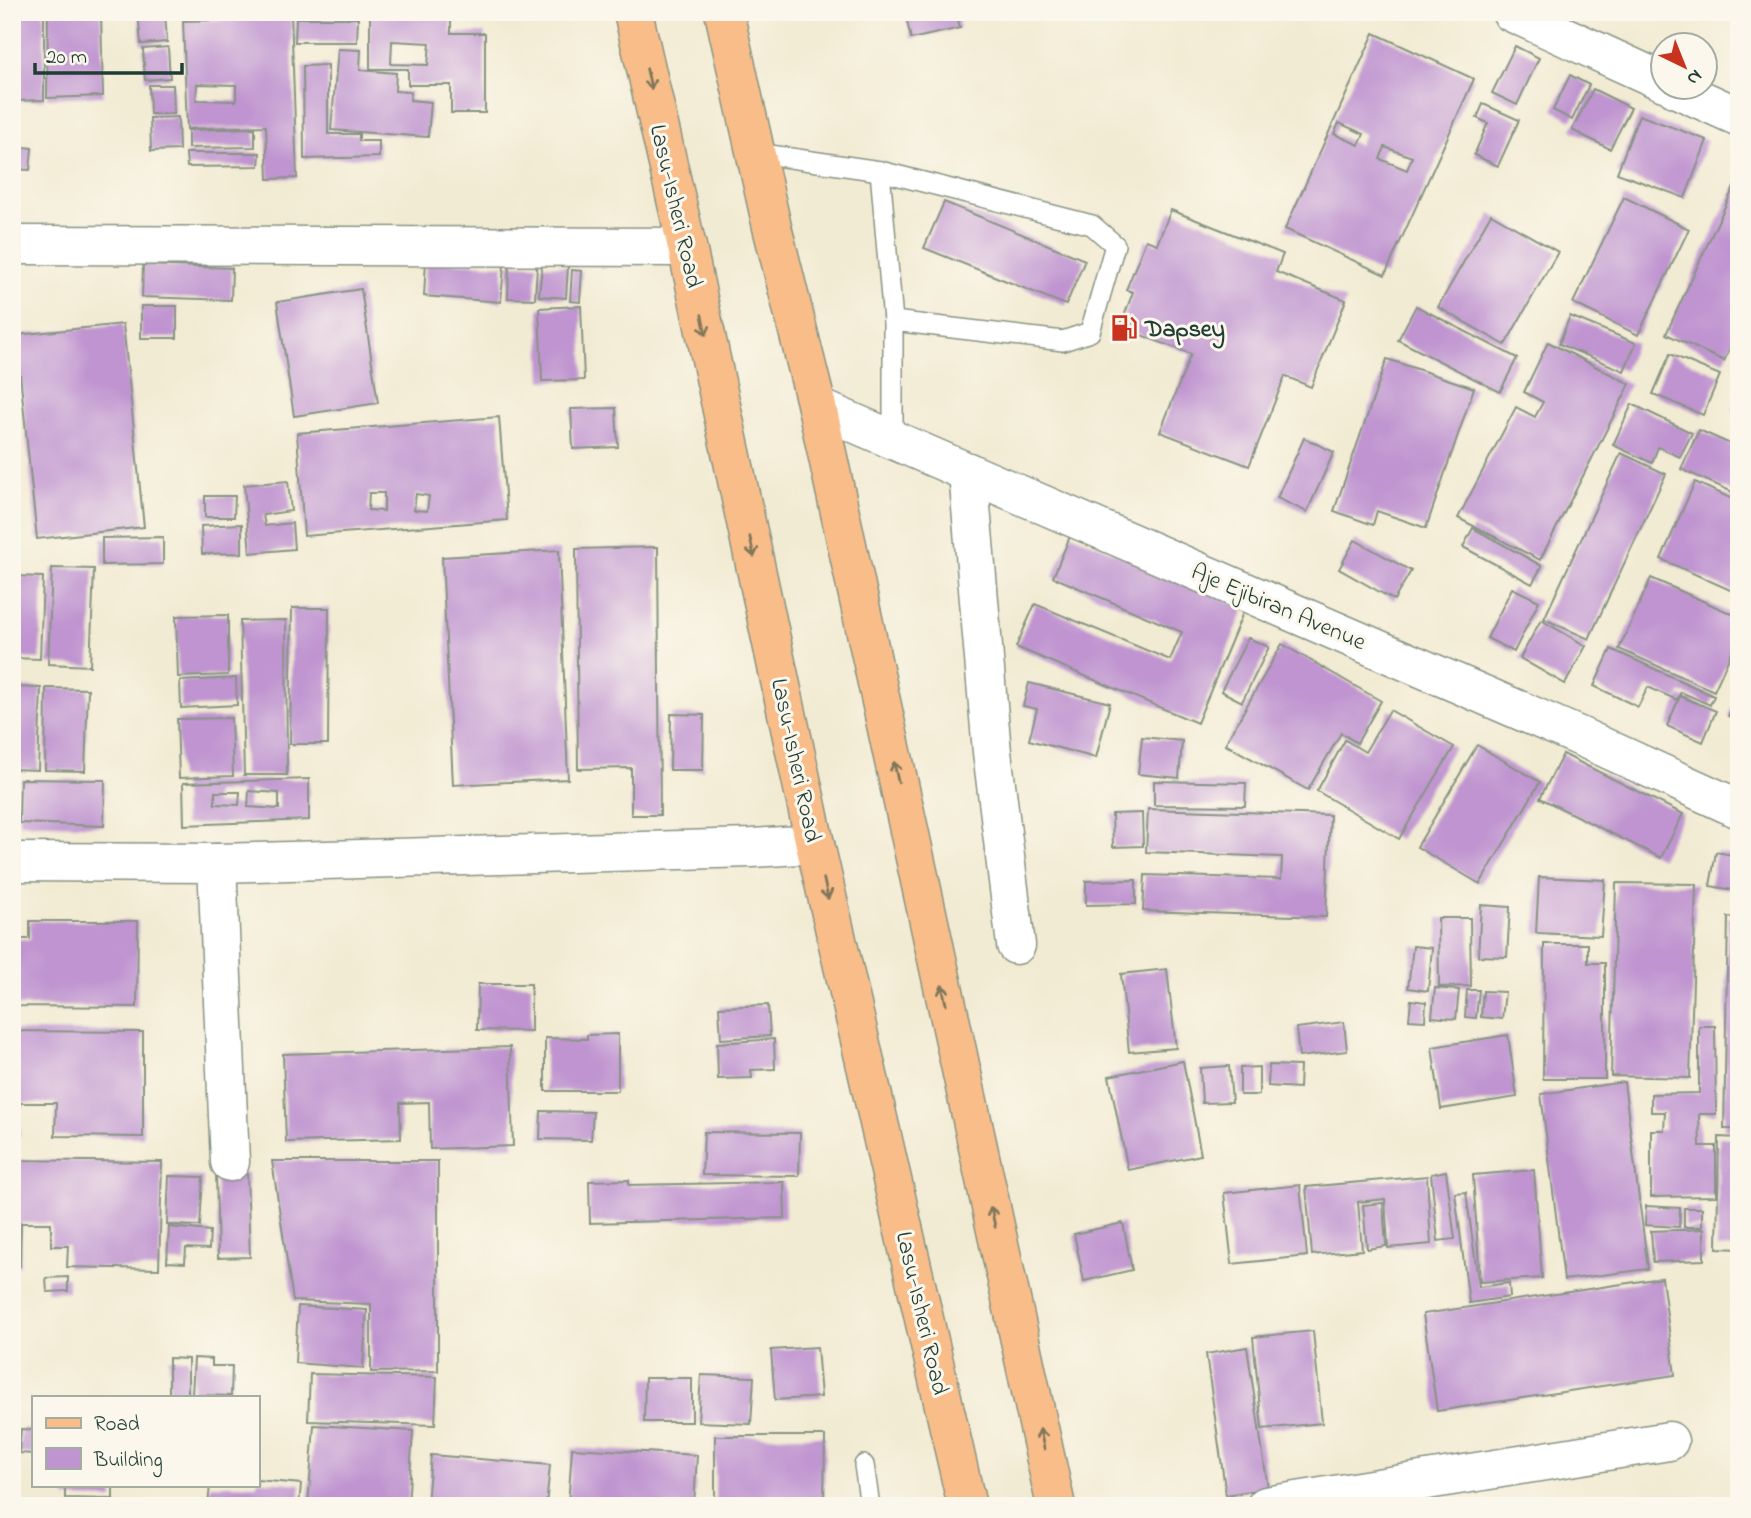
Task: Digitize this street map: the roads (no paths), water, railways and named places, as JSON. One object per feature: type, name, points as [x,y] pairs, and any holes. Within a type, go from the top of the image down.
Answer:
[{"type":"main road","name":"Lasu-Isheri Road","points":[[634,12],[816,844],[967,1506]]},
{"type":"main road","points":[[724,12],[772,227],[817,407],[1056,1506]]},
{"type":"street","points":[[1511,12],[1650,76]]},
{"type":"street","points":[[1706,102],[1739,117]]},
{"type":"street","points":[[12,245],[687,247]]},
{"type":"street","name":"Aje Ejibiran Avenue","points":[[817,407],[1579,736],[1739,809]]},
{"type":"street","points":[[968,472],[992,752],[1016,945]]},
{"type":"street","points":[[12,862],[217,863],[816,844]]},
{"type":"street","points":[[217,863],[230,1162]]},
{"type":"street","points":[[1266,1506],[1669,1441]]},
{"type":"lane","points":[[756,153],[880,171],[1092,225],[1115,245],[1090,332],[1063,341],[894,321]]},
{"type":"lane","points":[[880,171],[894,321],[893,440]]},
{"type":"lane","points":[[864,1465],[870,1506]]},
{"type":"place","name":"Dapsey","points":[[1124,328]]}]
